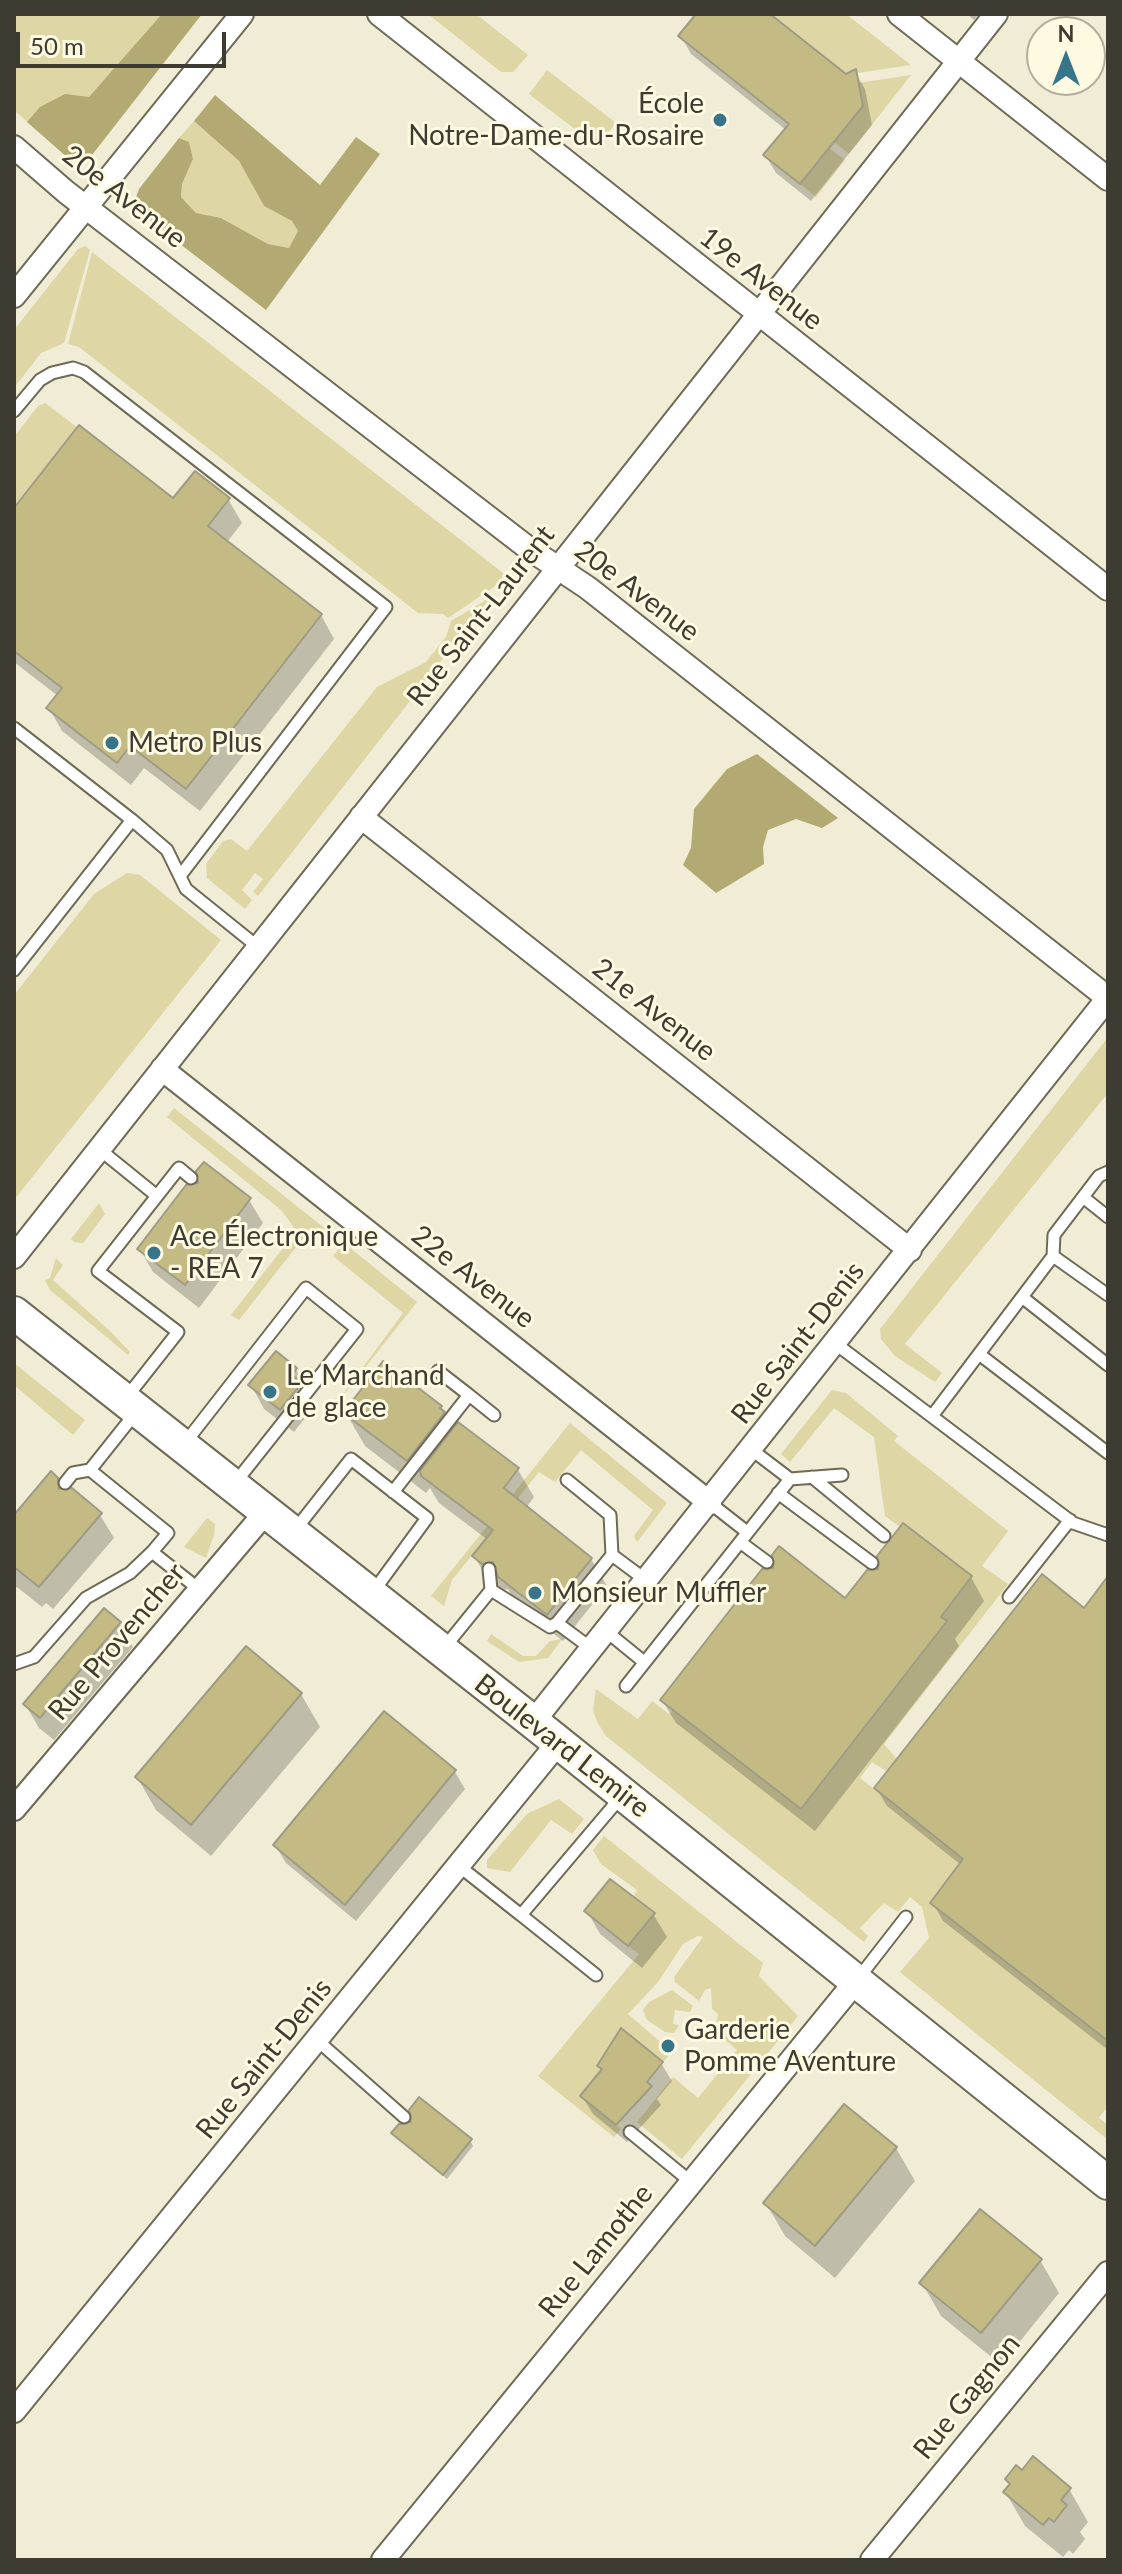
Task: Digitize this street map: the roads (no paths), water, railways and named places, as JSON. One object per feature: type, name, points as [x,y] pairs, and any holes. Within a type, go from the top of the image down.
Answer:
[{"type":"main road","name":"Boulevard Lemire","points":[[14,1313],[533,1722],[1108,2183]]},
{"type":"street","points":[[14,296],[242,14]]},
{"type":"street","name":"19e Avenue","points":[[379,14],[1108,589]]},
{"type":"street","points":[[899,14],[1108,179]]},
{"type":"street","name":"Rue Saint-Laurent","points":[[14,1257],[996,14]]},
{"type":"street","name":"20e Avenue","points":[[14,147],[86,207],[515,538],[557,567],[1108,998]]},
{"type":"street","name":"21e Avenue","points":[[361,817],[910,1250]]},
{"type":"street","name":"Rue Saint-Denis","points":[[533,1722],[710,1503],[1108,998]]},
{"type":"street","name":"22e Avenue","points":[[162,1069],[710,1503]]},
{"type":"street","name":"Rue Provencher","points":[[14,1809],[265,1513]]},
{"type":"street","name":"Rue Saint-Denis","points":[[14,2411],[558,1743]]},
{"type":"street","name":"Rue Lamothe","points":[[383,2560],[856,1981]]},
{"type":"street","name":"Rue Gagnon","points":[[872,2560],[1108,2273]]},
{"type":"lane","points":[[14,411],[40,380],[52,373],[63,369],[84,372],[386,607],[180,876]]},
{"type":"lane","points":[[14,728],[167,850],[186,889],[258,947]]},
{"type":"lane","points":[[14,970],[132,820]]},
{"type":"lane","points":[[99,1149],[157,1196]]},
{"type":"lane","points":[[65,1483],[73,1473],[90,1470],[178,1332],[98,1271],[179,1168],[191,1178]]},
{"type":"lane","points":[[932,1416],[1053,1256],[1054,1235],[1099,1176],[1108,1172]]},
{"type":"lane","points":[[1083,1197],[1108,1217]]},
{"type":"lane","points":[[1053,1256],[1108,1295]]},
{"type":"lane","points":[[182,1447],[306,1288],[357,1329],[232,1487]]},
{"type":"lane","points":[[1022,1297],[1108,1365]]},
{"type":"lane","points":[[836,1344],[1070,1520],[1108,1535]]},
{"type":"lane","points":[[979,1354],[1108,1453]]},
{"type":"lane","points":[[438,1371],[494,1415]]},
{"type":"lane","points":[[393,1492],[469,1395]]},
{"type":"lane","points":[[752,1450],[790,1479],[842,1475]]},
{"type":"lane","points":[[292,1534],[351,1459],[427,1518],[370,1596]]},
{"type":"lane","points":[[14,1664],[34,1657],[86,1598],[130,1573],[168,1533],[90,1470]]},
{"type":"lane","points":[[812,1477],[884,1536]]},
{"type":"lane","points":[[626,1686],[790,1479]]},
{"type":"lane","points":[[491,1590],[545,1627],[557,1623],[612,1555],[610,1515],[567,1480]]},
{"type":"lane","points":[[778,1493],[872,1563]]},
{"type":"lane","points":[[710,1503],[767,1562]]},
{"type":"lane","points":[[1009,1597],[1070,1520]]},
{"type":"lane","points":[[152,1552],[200,1590]]},
{"type":"lane","points":[[612,1555],[647,1581]]},
{"type":"lane","points":[[441,1651],[491,1590],[489,1569]]},
{"type":"lane","points":[[506,1601],[515,1590]]},
{"type":"lane","points":[[557,1623],[644,1662]]},
{"type":"lane","points":[[521,1915],[623,1794]]},
{"type":"lane","points":[[459,1866],[596,1975]]},
{"type":"lane","points":[[856,1981],[906,1917]]},
{"type":"lane","points":[[318,2041],[404,2117]]},
{"type":"lane","points":[[630,2132],[691,2182]]},
{"type":"place","name":"École Notre-Dame-du-Rosaire","points":[[720,120]]},
{"type":"place","name":"Metro Plus","points":[[112,743]]},
{"type":"place","name":"Ace Électronique - REA 7","points":[[154,1253]]},
{"type":"place","name":"Le Marchand de glace","points":[[270,1392]]},
{"type":"place","name":"Monsieur Muffler","points":[[535,1593]]},
{"type":"place","name":"Garderie Pomme Aventure","points":[[668,2046]]}]
